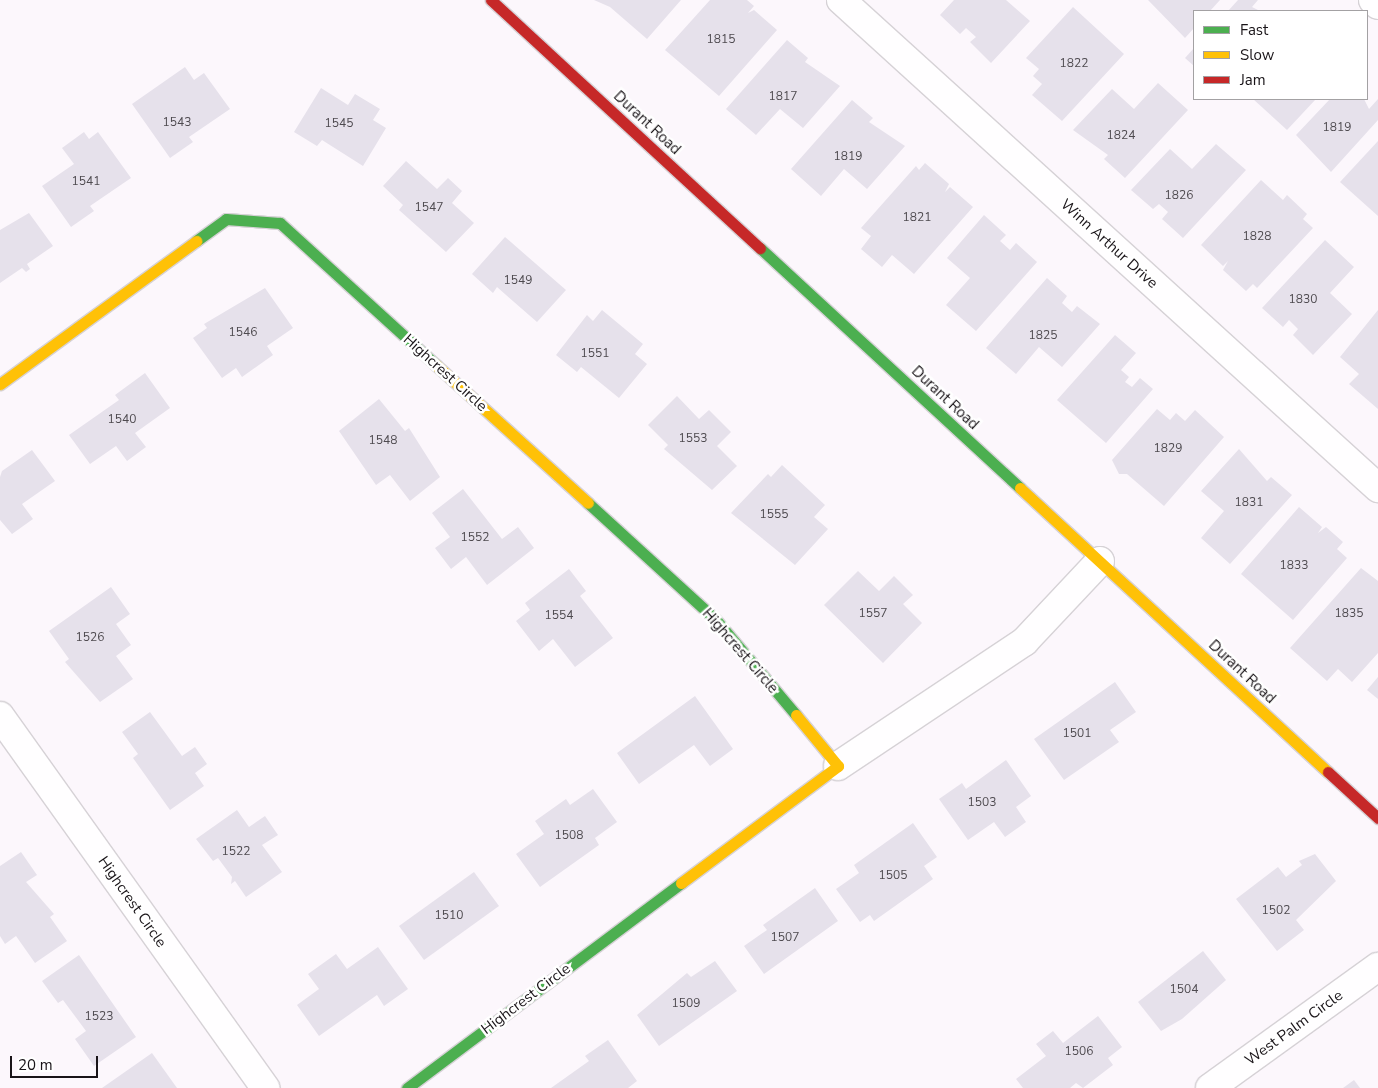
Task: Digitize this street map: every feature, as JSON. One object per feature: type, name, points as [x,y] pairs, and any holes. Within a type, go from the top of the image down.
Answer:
[{"type":"street","name":"Durant Road","points":[[491,0],[1378,818]]},
{"type":"street","name":"Winn Arthur Drive","points":[[841,0],[1378,488]]},
{"type":"street","points":[[1373,0],[1378,5]]},
{"type":"street","name":"Highcrest Circle","points":[[0,384],[226,219],[280,223],[716,620],[838,766]]},
{"type":"street","name":"Highcrest Circle","points":[[407,1088],[838,766],[1024,642],[1100,561]]},
{"type":"street","name":"Highcrest Circle","points":[[0,716],[265,1088]]},
{"type":"street","name":"West Palm Circle","points":[[1210,1088],[1378,967]]},
{"type":"building","points":[[594,0],[681,0],[647,39],[610,7]]},
{"type":"building","points":[[710,0],[747,0],[754,6],[748,13],[754,10],[777,30],[719,96],[665,50]]},
{"type":"building","points":[[954,0],[1006,0],[1030,21],[991,63],[970,42],[976,37],[966,28],[960,34],[940,15]]},
{"type":"building","points":[[1148,0],[1220,0],[1211,10],[1193,10],[1193,29],[1185,38]]},
{"type":"building","points":[[1238,0],[1258,0],[1252,7],[1258,10],[1229,10]]},
{"type":"building","points":[[1073,7],[1124,54],[1062,121],[1032,95],[1042,84],[1033,76],[1039,69],[1026,58]]},
{"type":"building","points":[[787,40],[808,58],[805,62],[840,86],[803,128],[780,109],[756,135],[726,109]]},
{"type":"building","points":[[1193,49],[1193,65],[1185,58]]},
{"type":"building","points":[[185,67],[194,80],[204,73],[230,109],[189,137],[193,142],[170,158],[132,104]]},
{"type":"building","points":[[1158,83],[1188,110],[1125,178],[1104,159],[1108,155],[1073,130],[1112,89],[1134,109]]},
{"type":"building","points":[[321,88],[348,105],[355,94],[380,109],[373,120],[386,128],[363,166],[322,140],[317,146],[294,132]]},
{"type":"building","points":[[1378,99],[1378,120],[1331,172],[1296,135],[1329,100],[1364,100],[1369,109]]},
{"type":"building","points":[[852,100],[873,118],[869,122],[905,146],[867,189],[844,169],[821,196],[791,169]]},
{"type":"building","points":[[1254,100],[1315,100],[1287,130]]},
{"type":"building","points":[[84,132],[89,139],[98,132],[131,178],[90,206],[94,211],[71,227],[42,186],[74,164],[62,148]]},
{"type":"building","points":[[1378,141],[1378,216],[1340,182]]},
{"type":"building","points":[[1216,144],[1246,170],[1183,238],[1162,219],[1168,212],[1159,204],[1153,209],[1131,190],[1170,149],[1192,169]]},
{"type":"building","points":[[406,161],[437,189],[448,178],[462,191],[452,203],[474,223],[446,252],[399,210],[403,205],[383,186]]},
{"type":"building","points":[[925,163],[949,184],[945,192],[950,187],[973,207],[914,274],[892,255],[882,267],[861,249],[871,236],[861,228],[916,166],[919,170]]},
{"type":"building","points":[[1261,180],[1283,200],[1287,195],[1307,214],[1303,219],[1313,228],[1257,288],[1253,284],[1246,291],[1223,270],[1228,261],[1223,266],[1201,245]]},
{"type":"building","points":[[29,213],[53,246],[27,264],[30,269],[26,272],[22,268],[0,283],[0,230]]},
{"type":"building","points":[[984,215],[1006,235],[1000,241],[1010,250],[1016,243],[1037,262],[976,331],[946,305],[970,278],[947,258]]},
{"type":"building","points":[[505,237],[566,290],[537,322],[497,287],[493,293],[472,274]]},
{"type":"building","points":[[1325,240],[1354,267],[1330,293],[1352,314],[1313,355],[1293,335],[1298,329],[1289,320],[1283,327],[1262,308]]},
{"type":"building","points":[[1047,278],[1067,296],[1062,303],[1072,312],[1077,306],[1100,324],[1062,367],[1039,347],[1016,374],[986,348]]},
{"type":"building","points":[[265,288],[293,328],[267,346],[273,355],[242,377],[236,368],[222,378],[193,338],[207,328],[204,324]]},
{"type":"building","points":[[602,310],[643,344],[635,354],[647,364],[619,398],[581,367],[577,372],[556,355],[587,315],[593,321]]},
{"type":"building","points":[[1378,310],[1378,409],[1349,384],[1359,374],[1340,357]]},
{"type":"building","points":[[1115,335],[1136,353],[1121,370],[1129,377],[1125,382],[1132,387],[1140,378],[1153,389],[1106,443],[1057,400]]},
{"type":"building","points":[[145,373],[170,408],[135,433],[146,447],[127,461],[116,446],[90,464],[69,435],[119,400],[115,395]]},
{"type":"building","points":[[677,396],[699,419],[709,410],[731,432],[717,446],[737,466],[712,490],[664,449],[668,445],[648,425]]},
{"type":"building","points":[[379,399],[405,431],[409,428],[440,477],[410,501],[390,475],[376,485],[339,431]]},
{"type":"building","points":[[1157,409],[1170,420],[1176,413],[1185,421],[1195,410],[1224,437],[1164,506],[1127,474],[1119,474],[1112,460]]},
{"type":"building","points":[[1239,449],[1267,481],[1271,477],[1292,495],[1230,564],[1201,538],[1224,511],[1201,491]]},
{"type":"building","points":[[32,450],[55,481],[22,504],[33,519],[12,534],[0,520],[0,477],[2,471]]},
{"type":"building","points":[[782,465],[825,505],[814,517],[828,529],[795,565],[731,513],[768,474],[771,477]]},
{"type":"building","points":[[463,489],[502,539],[518,527],[534,548],[487,585],[466,557],[451,569],[435,548],[450,537],[432,513]]},
{"type":"building","points":[[1299,507],[1322,527],[1318,533],[1326,527],[1343,542],[1337,549],[1347,558],[1293,620],[1241,574]]},
{"type":"building","points":[[1361,568],[1378,581],[1378,653],[1352,682],[1338,669],[1327,681],[1290,648]]},
{"type":"building","points":[[569,569],[586,591],[580,596],[613,638],[575,667],[553,639],[539,651],[516,621],[530,610],[525,603]]},
{"type":"building","points":[[858,571],[879,591],[894,576],[913,595],[903,604],[922,623],[883,663],[824,605]]},
{"type":"building","points":[[111,587],[130,614],[116,624],[131,645],[116,656],[133,679],[100,702],[65,662],[69,659],[49,631]]},
{"type":"building","points":[[1378,677],[1378,699],[1367,690]]},
{"type":"building","points":[[1115,682],[1136,712],[1110,730],[1119,742],[1064,780],[1034,739]]},
{"type":"building","points":[[695,696],[733,749],[710,766],[694,745],[639,784],[617,753]]},
{"type":"building","points":[[150,712],[182,756],[195,747],[207,764],[195,773],[204,786],[170,810],[133,758],[138,754],[122,732]]},
{"type":"building","points":[[1006,760],[1031,796],[1016,807],[1026,822],[1005,837],[994,822],[968,840],[939,799],[962,783],[966,789]]},
{"type":"building","points":[[593,789],[617,822],[595,838],[599,845],[540,887],[516,854],[544,834],[535,821],[566,799],[570,805]]},
{"type":"building","points":[[237,810],[249,827],[265,816],[278,835],[262,845],[282,872],[246,897],[235,881],[231,884],[232,877],[218,858],[213,861],[196,839]]},
{"type":"building","points":[[913,823],[937,857],[924,866],[933,879],[874,921],[870,915],[860,922],[836,889],[859,873],[854,865]]},
{"type":"building","points":[[21,852],[37,875],[26,882],[54,914],[50,917],[67,941],[35,963],[16,936],[5,944],[0,936],[0,866]]},
{"type":"building","points":[[1315,854],[1336,881],[1296,920],[1304,930],[1277,951],[1236,899],[1278,867],[1286,877],[1302,865],[1299,861]]},
{"type":"building","points":[[474,872],[499,906],[424,960],[399,926]]},
{"type":"building","points":[[815,888],[838,921],[764,974],[744,946],[767,930],[763,925]]},
{"type":"building","points":[[378,947],[408,989],[384,1006],[377,995],[319,1036],[297,1005],[319,989],[308,974],[336,954],[347,969]]},
{"type":"building","points":[[1203,951],[1226,980],[1182,1019],[1161,1031],[1138,1002]]},
{"type":"building","points":[[79,955],[136,1037],[94,1066],[75,1039],[86,1031],[63,1000],[58,1003],[42,981]]},
{"type":"building","points":[[715,961],[737,991],[659,1046],[637,1015],[687,973],[691,977]]},
{"type":"building","points":[[1098,1016],[1122,1047],[1108,1058],[1113,1065],[1083,1088],[1076,1083],[1070,1088],[1023,1088],[1016,1079],[1046,1056],[1036,1044],[1053,1031],[1063,1043]]},
{"type":"building","points":[[608,1040],[637,1081],[628,1088],[551,1088],[589,1061],[585,1056]]},
{"type":"building","points":[[152,1053],[177,1088],[102,1088]]},
{"type":"building","points":[[1354,1080],[1360,1088],[1343,1088]]},
{"type":"traffic: fast","points":[[196,241],[226,219],[280,223],[436,365]]},
{"type":"traffic: fast","points":[[760,248],[1020,488]]},
{"type":"traffic: fast","points":[[588,503],[716,620],[796,715]]},
{"type":"traffic: fast","points":[[407,1088],[681,883]]},
{"type":"traffic: slow","points":[[0,384],[196,241]]},
{"type":"traffic: slow","points":[[436,365],[588,503]]},
{"type":"traffic: slow","points":[[1020,488],[1328,772]]},
{"type":"traffic: slow","points":[[681,883],[838,766],[796,715]]},
{"type":"traffic: jam","points":[[491,0],[760,248]]},
{"type":"traffic: jam","points":[[1328,772],[1378,818]]}]
